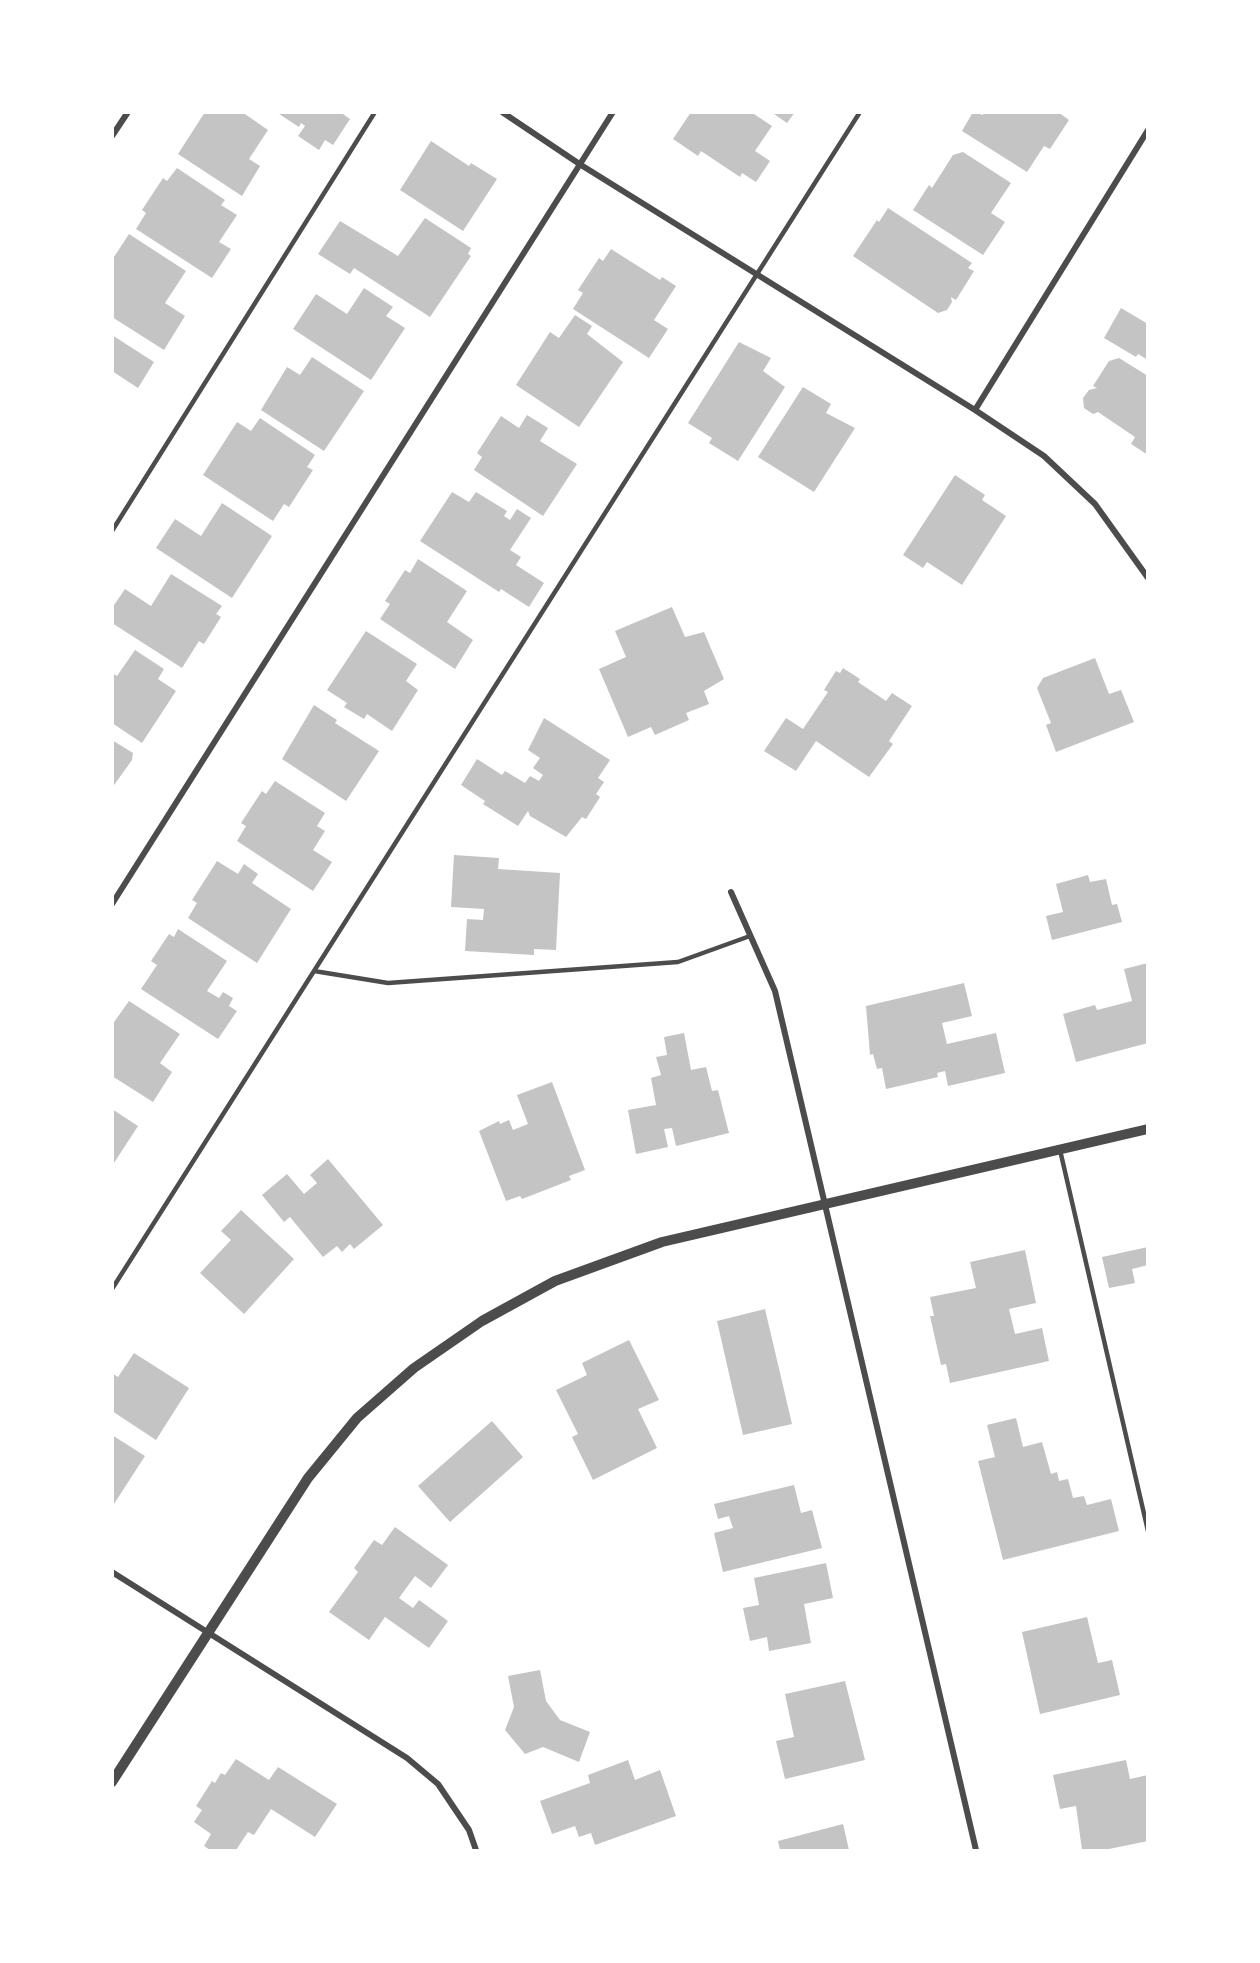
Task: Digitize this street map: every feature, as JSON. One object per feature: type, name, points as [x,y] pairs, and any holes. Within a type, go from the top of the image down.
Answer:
[{"type":"street","points":[[112,136],[128,112]]},
{"type":"street","points":[[502,112],[581,165],[759,274],[1044,456],[1095,504],[1148,578]]},
{"type":"street","points":[[112,904],[613,112]]},
{"type":"street","points":[[975,410],[1148,130]]},
{"type":"street","points":[[731,892],[775,991],[976,1851]]},
{"type":"street","points":[[112,1782],[308,1478],[357,1418],[414,1368],[482,1321],[555,1281],[662,1242],[1148,1129]]},
{"type":"street","points":[[112,1572],[407,1758],[438,1784],[470,1830],[476,1851]]},
{"type":"lane","points":[[112,531],[375,112]]},
{"type":"lane","points":[[112,1289],[860,112]]},
{"type":"lane","points":[[112,120],[120,125]]},
{"type":"lane","points":[[314,970],[388,983],[678,962],[750,936]]},
{"type":"lane","points":[[1060,1150],[1148,1530]]},
{"type":"building","points":[[205,112],[242,112],[268,130],[249,159],[260,166],[242,196],[178,154]]},
{"type":"building","points":[[276,112],[340,112],[350,119],[333,145],[325,140],[319,150],[298,136],[305,126],[301,123],[299,127]]},
{"type":"building","points":[[691,112],[751,112],[772,126],[755,151],[770,161],[756,182],[742,173],[740,177],[701,151],[698,156],[673,139]]},
{"type":"building","points":[[771,112],[795,112],[787,123]]},
{"type":"building","points":[[973,112],[983,115],[984,112],[1058,112],[1069,120],[1050,149],[1044,146],[1027,172],[962,131]]},
{"type":"building","points":[[431,141],[469,166],[471,163],[497,179],[463,231],[400,190]]},
{"type":"building","points":[[963,152],[1011,183],[991,213],[1005,222],[983,255],[913,210],[929,185],[932,188],[953,155]]},
{"type":"building","points":[[177,168],[225,200],[221,205],[237,215],[219,242],[231,249],[212,278],[136,229],[146,213],[142,210],[163,178],[167,181]]},
{"type":"building","points":[[888,208],[972,263],[968,268],[974,271],[956,300],[951,297],[952,302],[947,310],[938,313],[853,256],[877,220],[879,222]]},
{"type":"building","points":[[425,218],[471,248],[468,254],[471,256],[430,317],[354,268],[350,274],[318,254],[340,221],[398,256]]},
{"type":"building","points":[[129,234],[186,271],[165,303],[185,316],[164,350],[112,317],[112,260]]},
{"type":"building","points":[[611,249],[660,280],[662,277],[676,286],[654,320],[668,329],[649,358],[573,309],[583,293],[578,290],[599,258],[603,261]]},
{"type":"building","points":[[364,288],[393,307],[386,316],[405,328],[371,380],[293,329],[316,294],[347,314]]},
{"type":"building","points":[[1121,308],[1148,324],[1148,360],[1138,354],[1136,357],[1104,338]]},
{"type":"building","points":[[575,315],[592,326],[587,334],[623,362],[579,427],[516,385],[550,332],[559,338]]},
{"type":"building","points":[[112,335],[154,362],[138,388],[112,371]]},
{"type":"building","points":[[739,342],[771,358],[763,371],[785,387],[738,461],[709,443],[712,438],[688,423]]},
{"type":"building","points":[[312,357],[364,391],[324,451],[261,410],[287,367],[300,375]]},
{"type":"building","points":[[1119,358],[1148,376],[1148,455],[1131,444],[1135,437],[1098,412],[1093,414],[1084,408],[1083,398],[1089,390],[1097,388],[1093,386],[1109,361]]},
{"type":"building","points":[[803,387],[831,404],[826,413],[855,428],[814,492],[758,457]]},
{"type":"building","points":[[527,415],[548,428],[540,441],[577,464],[543,516],[474,470],[482,457],[477,453],[501,416],[519,428]]},
{"type":"building","points":[[260,418],[315,455],[307,467],[313,470],[289,507],[284,504],[273,521],[203,475],[237,422],[251,431]]},
{"type":"building","points":[[955,475],[985,495],[982,500],[1006,516],[962,585],[927,562],[923,568],[903,555]]},
{"type":"building","points":[[452,492],[469,502],[476,492],[507,511],[504,516],[510,520],[517,509],[531,518],[510,550],[521,557],[516,565],[544,583],[529,607],[501,589],[499,592],[420,541]]},
{"type":"building","points":[[222,503],[272,536],[232,598],[156,548],[175,519],[201,536]]},
{"type":"building","points":[[418,559],[467,591],[447,622],[473,640],[455,669],[380,619],[390,604],[385,601],[405,570],[410,573]]},
{"type":"building","points":[[171,574],[222,606],[216,614],[221,617],[204,644],[199,641],[182,668],[112,623],[112,608],[125,589],[151,606]]},
{"type":"building","points":[[672,607],[685,637],[704,632],[724,679],[704,691],[709,704],[686,713],[689,720],[655,735],[651,727],[628,737],[599,669],[626,657],[615,631]]},
{"type":"building","points":[[366,631],[417,664],[406,681],[418,690],[392,731],[367,714],[364,719],[344,707],[347,703],[327,690]]},
{"type":"building","points":[[135,650],[164,669],[158,679],[176,691],[142,743],[112,723],[112,673],[117,676]]},
{"type":"building","points":[[1095,658],[1109,694],[1121,690],[1134,722],[1056,752],[1046,725],[1051,723],[1037,688],[1043,678]]},
{"type":"building","points":[[843,668],[860,679],[858,682],[886,701],[892,693],[912,706],[889,741],[893,744],[869,777],[816,741],[796,771],[764,751],[786,718],[803,729],[828,692],[824,690],[836,671],[840,673]]},
{"type":"building","points":[[314,705],[337,720],[335,723],[379,751],[346,801],[282,759]]},
{"type":"building","points":[[544,718],[610,760],[598,778],[604,782],[596,794],[600,797],[586,819],[582,817],[566,837],[530,816],[528,811],[518,826],[483,804],[485,801],[461,785],[477,759],[502,775],[505,771],[525,783],[530,776],[539,781],[543,775],[533,768],[540,758],[528,750]]},
{"type":"building","points":[[112,740],[133,753],[132,760],[112,788]]},
{"type":"building","points":[[275,781],[325,813],[317,826],[325,831],[313,850],[332,862],[313,891],[237,841],[246,826],[241,823],[262,791],[266,794]]},
{"type":"building","points":[[454,855],[499,858],[498,869],[560,873],[556,950],[534,949],[534,955],[465,951],[467,919],[483,920],[484,909],[451,907]]},
{"type":"building","points":[[217,861],[238,874],[244,864],[258,874],[252,883],[291,909],[257,963],[188,918],[197,903],[192,900]]},
{"type":"building","points":[[1088,875],[1090,882],[1106,879],[1112,905],[1117,904],[1122,922],[1052,940],[1046,916],[1063,912],[1056,884]]},
{"type":"building","points":[[178,929],[227,961],[207,991],[219,998],[223,992],[233,998],[229,1006],[237,1011],[218,1039],[141,989],[157,965],[151,961],[169,934],[174,937]]},
{"type":"building","points":[[1148,963],[1148,1043],[1076,1062],[1063,1014],[1095,1005],[1097,1010],[1132,1001],[1124,969]]},
{"type":"building","points":[[964,983],[972,1016],[942,1023],[947,1044],[996,1033],[1005,1073],[948,1086],[945,1071],[937,1073],[938,1077],[886,1089],[882,1068],[877,1069],[873,1054],[870,1055],[866,1006]]},
{"type":"building","points":[[129,1001],[180,1034],[160,1063],[172,1072],[153,1102],[112,1076],[112,1025]]},
{"type":"building","points":[[684,1033],[691,1070],[706,1067],[712,1091],[718,1090],[729,1133],[676,1146],[672,1128],[664,1129],[668,1147],[636,1154],[628,1110],[656,1105],[651,1078],[661,1075],[656,1057],[667,1055],[664,1037]]},
{"type":"building","points":[[552,1082],[585,1170],[569,1176],[571,1180],[522,1199],[520,1196],[506,1201],[479,1131],[499,1121],[500,1124],[509,1120],[513,1130],[528,1124],[517,1095]]},
{"type":"building","points":[[112,1109],[138,1126],[112,1166]]},
{"type":"building","points":[[328,1159],[383,1225],[354,1249],[350,1244],[342,1252],[337,1246],[323,1257],[290,1217],[284,1222],[262,1195],[287,1174],[304,1194],[317,1183],[310,1175]]},
{"type":"building","points":[[241,1210],[294,1259],[244,1314],[200,1273],[231,1240],[221,1231]]},
{"type":"building","points":[[1148,1247],[1148,1265],[1132,1269],[1135,1283],[1109,1288],[1102,1257]]},
{"type":"building","points":[[1025,1250],[1036,1303],[1009,1309],[1015,1334],[1042,1328],[1049,1361],[950,1383],[946,1364],[941,1365],[930,1316],[934,1316],[930,1297],[976,1288],[970,1262]]},
{"type":"building","points":[[765,1309],[792,1424],[743,1435],[717,1321]]},
{"type":"building","points":[[629,1340],[659,1400],[638,1409],[657,1448],[593,1480],[572,1437],[578,1434],[556,1390],[587,1375],[582,1363]]},
{"type":"building","points":[[134,1353],[189,1388],[156,1440],[112,1411],[112,1373],[118,1377]]},
{"type":"building","points":[[1016,1418],[1023,1447],[1042,1442],[1051,1474],[1057,1472],[1059,1481],[1068,1479],[1073,1498],[1084,1496],[1087,1505],[1111,1499],[1119,1531],[1003,1560],[978,1461],[995,1457],[987,1425]]},
{"type":"building","points":[[492,1421],[523,1457],[450,1522],[418,1486]]},
{"type":"building","points":[[112,1435],[145,1456],[112,1507]]},
{"type":"building","points":[[794,1485],[801,1513],[812,1510],[822,1548],[723,1572],[714,1533],[733,1528],[729,1516],[718,1519],[714,1504]]},
{"type":"building","points":[[395,1527],[448,1565],[431,1588],[415,1576],[399,1598],[413,1608],[419,1600],[448,1621],[429,1648],[385,1617],[369,1640],[329,1612],[358,1572],[354,1568],[374,1540],[382,1545]]},
{"type":"building","points":[[826,1563],[833,1598],[804,1604],[811,1643],[769,1651],[767,1637],[750,1641],[743,1608],[759,1605],[754,1578]]},
{"type":"building","points":[[1087,1617],[1098,1663],[1112,1660],[1120,1695],[1040,1714],[1022,1632]]},
{"type":"building","points":[[540,1670],[546,1701],[560,1720],[590,1732],[579,1762],[543,1747],[525,1754],[505,1730],[514,1707],[508,1676]]},
{"type":"building","points":[[845,1681],[865,1760],[785,1779],[776,1741],[794,1737],[785,1694]]},
{"type":"building","points":[[236,1759],[269,1780],[278,1767],[337,1804],[315,1837],[271,1809],[254,1835],[248,1832],[236,1850],[210,1850],[204,1846],[211,1834],[194,1822],[202,1810],[196,1806],[212,1781],[215,1783],[221,1773],[225,1775]]},
{"type":"building","points":[[628,1760],[635,1780],[660,1770],[676,1816],[595,1845],[591,1833],[579,1837],[575,1826],[552,1834],[540,1801],[590,1783],[588,1775]]},
{"type":"building","points":[[1126,1760],[1130,1779],[1148,1775],[1148,1841],[1104,1850],[1082,1850],[1076,1806],[1060,1809],[1053,1775]]},
{"type":"building","points":[[843,1824],[849,1850],[780,1850],[778,1841]]}]
